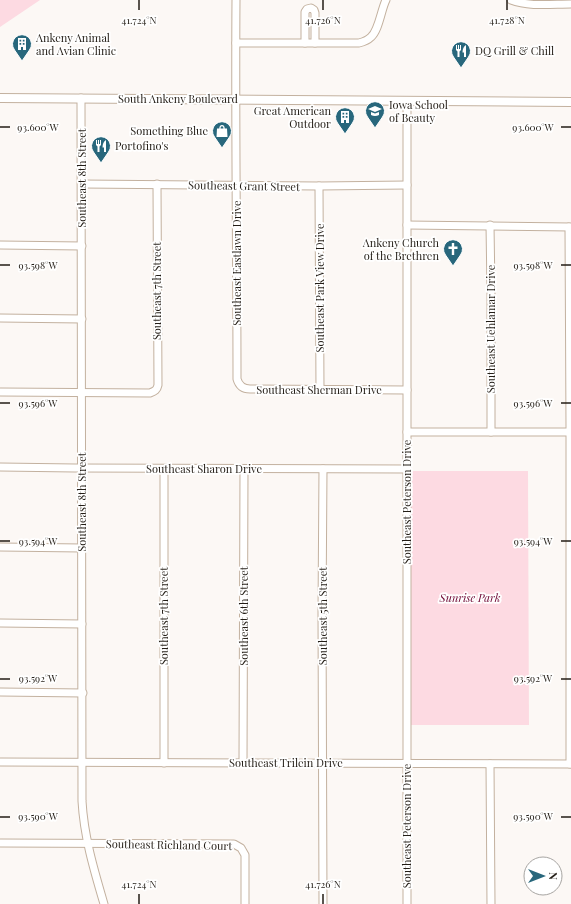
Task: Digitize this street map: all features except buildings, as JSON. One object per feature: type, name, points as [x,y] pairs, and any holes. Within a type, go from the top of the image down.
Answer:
[{"type":"main road","name":"South Ankeny Boulevard","points":[[0,98],[571,102]]},
{"type":"street","name":"Southeast Eastlawn Drive","points":[[236,0],[237,379]]},
{"type":"street","points":[[236,43],[359,43],[371,37],[376,31],[386,0]]},
{"type":"street","points":[[511,0],[529,4],[571,4]]},
{"type":"street","points":[[305,43],[305,12],[307,9],[311,8],[315,13],[315,43]]},
{"type":"street","name":"Southeast 8th Street","points":[[82,98],[83,812],[85,832],[104,904]]},
{"type":"street","name":"Southeast Peterson Drive","points":[[406,100],[407,904]]},
{"type":"street","name":"Southeast Grant Street","points":[[82,184],[236,186],[407,185]]},
{"type":"street","name":"Southeast 7th Street","points":[[82,392],[150,393],[157,389],[157,184]]},
{"type":"street","name":"Southeast Park View Drive","points":[[319,186],[320,390]]},
{"type":"street","points":[[407,225],[570,227],[570,764]]},
{"type":"street","name":"Southeast Uehlamar Drive","points":[[490,225],[491,432]]},
{"type":"street","points":[[0,245],[82,246]]},
{"type":"street","points":[[0,318],[82,319]]},
{"type":"street","name":"Southeast Sherman Drive","points":[[237,379],[238,383],[245,389],[407,390]]},
{"type":"street","points":[[0,392],[82,392]]},
{"type":"street","points":[[407,432],[571,432]]},
{"type":"street","name":"Southeast Sharon Drive","points":[[0,467],[407,469]]},
{"type":"street","name":"Southeast 7th Street","points":[[164,469],[164,763]]},
{"type":"street","name":"Southeast 6th Street","points":[[243,763],[244,469]]},
{"type":"street","name":"Southeast 5th Street","points":[[323,469],[323,904]]},
{"type":"street","points":[[0,547],[82,548]]},
{"type":"street","points":[[0,623],[82,624]]},
{"type":"street","points":[[0,692],[83,693]]},
{"type":"street","name":"Southeast Trilein Drive","points":[[0,762],[570,764]]},
{"type":"street","points":[[490,764],[490,904]]},
{"type":"street","points":[[0,843],[88,843]]},
{"type":"street","name":"Southeast Richland Court","points":[[88,843],[237,845],[242,850],[244,855],[245,904]]},
{"type":"green space","points":[[0,0],[40,0],[0,27]]},
{"type":"green space","name":"Sunrise Park","points":[[411,471],[528,471],[529,725],[411,725]]},
{"type":"place","name":"Ankeny Animal and Avian Clinic","points":[[22,61]]},
{"type":"place","name":"DQ Grill & Chill","points":[[461,68]]},
{"type":"place","name":"Iowa School of Beauty","points":[[375,128]]},
{"type":"place","name":"Great American Outdoor","points":[[345,134]]},
{"type":"place","name":"Something Blue","points":[[222,148]]},
{"type":"place","name":"Portofino's","points":[[101,163]]},
{"type":"place","name":"Ankeny Church of the Brethren","points":[[453,266]]}]
